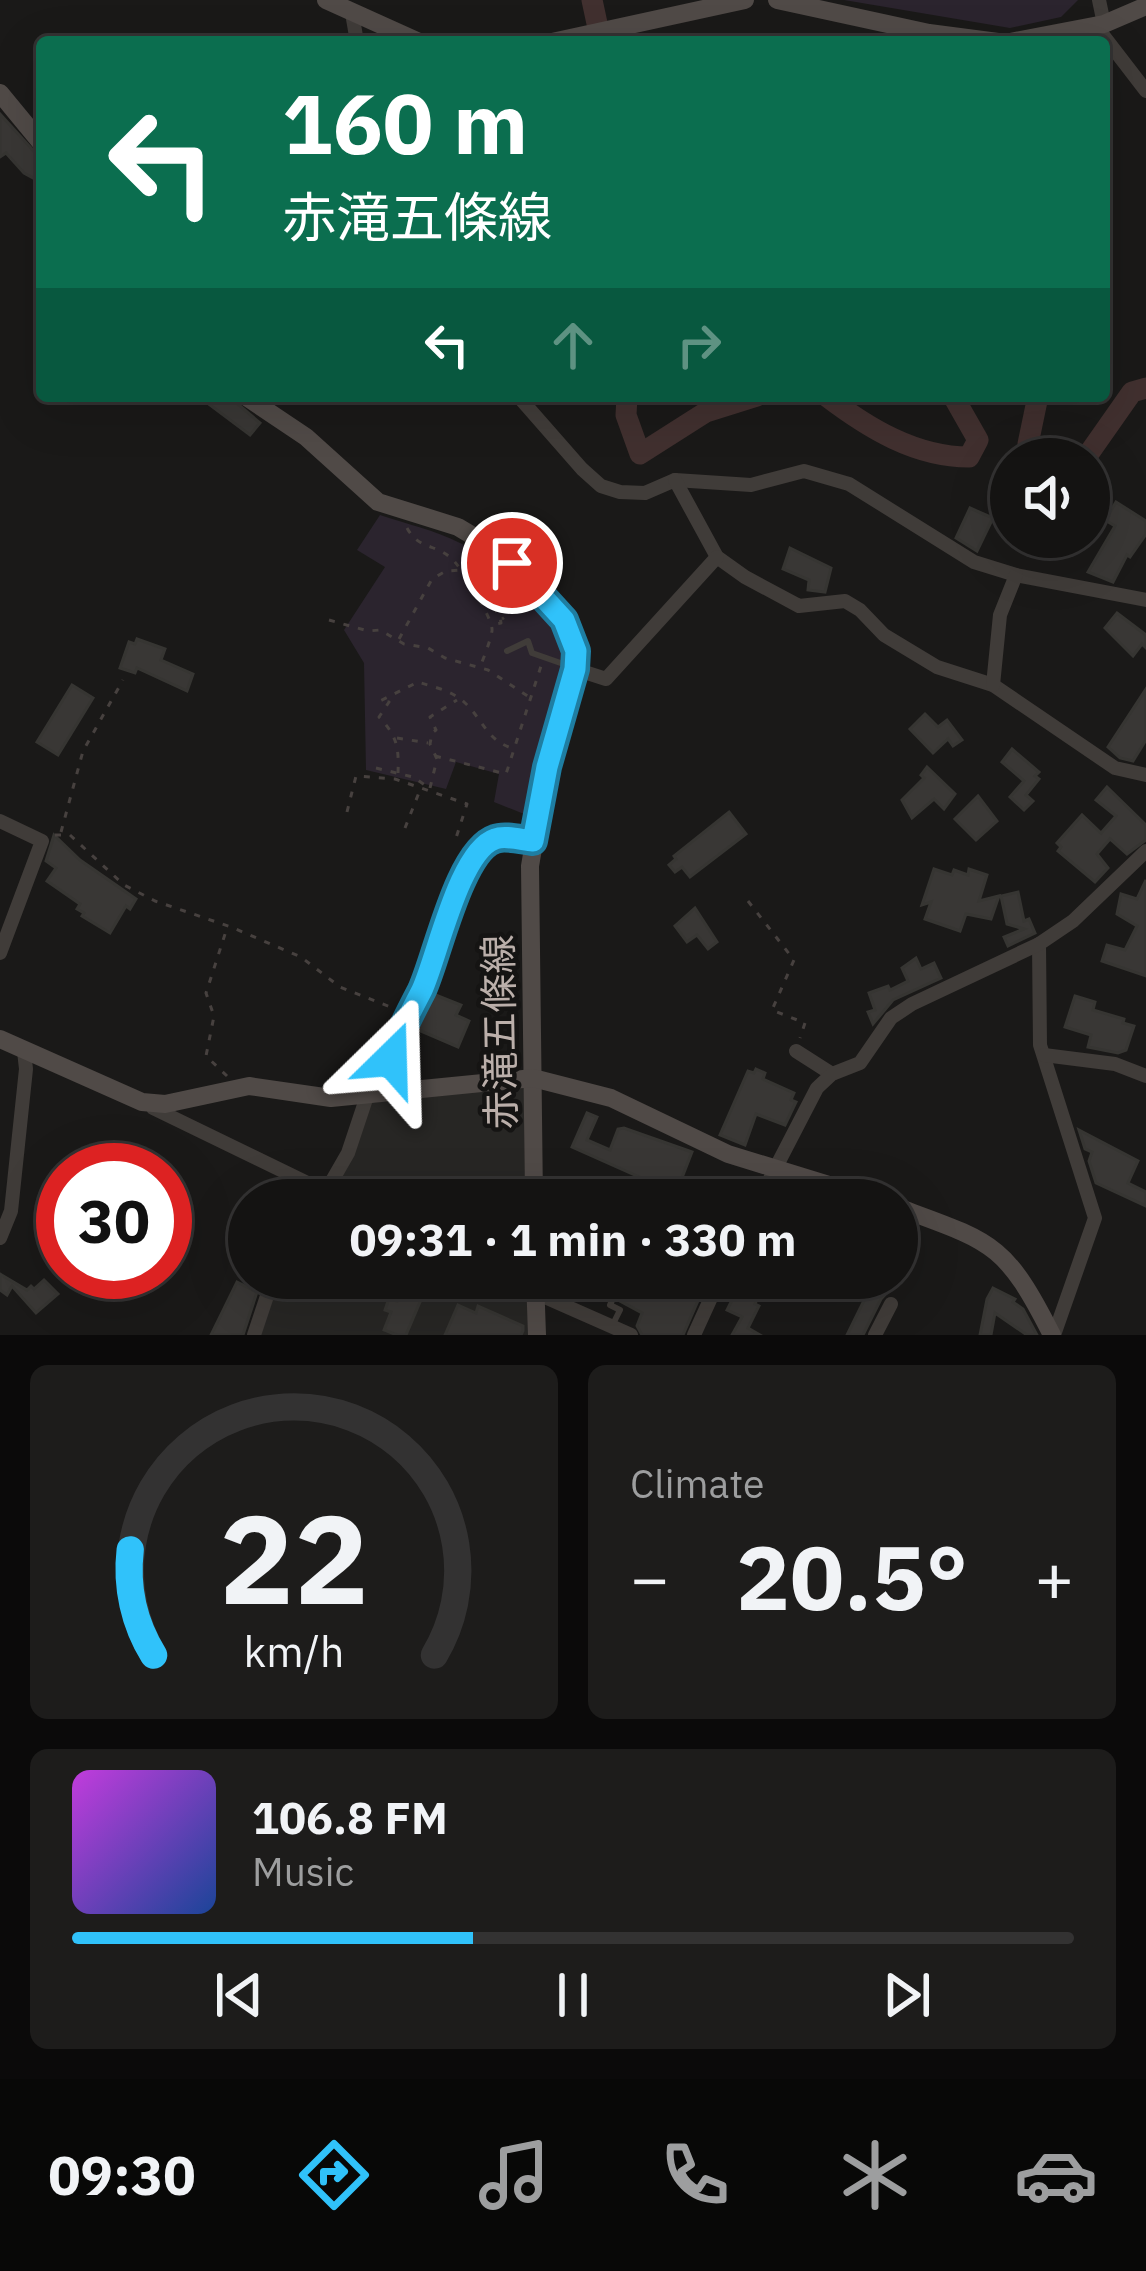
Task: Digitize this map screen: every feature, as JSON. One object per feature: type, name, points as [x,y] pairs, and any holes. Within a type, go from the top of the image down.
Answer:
[{"type":"street","points":[[326,0],[405,36]]},
{"type":"street","points":[[579,36],[746,0]]},
{"type":"street","points":[[777,0],[952,36]]},
{"type":"street","points":[[1099,0],[1100,25],[1108,36]]},
{"type":"street","points":[[1042,36],[1100,25],[1146,6]]},
{"type":"street","points":[[352,13],[356,36]]},
{"type":"street","points":[[1110,39],[1146,91]]},
{"type":"street","points":[[0,93],[36,137]]},
{"type":"street","points":[[523,402],[601,486],[645,493],[675,480],[751,485],[804,471],[833,477],[974,562],[1016,575],[1146,600]]},
{"type":"street","points":[[270,403],[365,493],[475,536],[512,563],[564,620],[573,637],[575,669],[606,679],[717,556]]},
{"type":"street","points":[[675,480],[717,556],[781,599],[800,606],[836,599],[845,602],[884,635],[937,667],[993,685],[1115,768],[1146,775]]},
{"type":"street","points":[[993,685],[1000,615],[1016,575]]},
{"type":"street","name":"赤滝五條線","points":[[534,1179],[533,841],[547,767],[575,669]]},
{"type":"street","points":[[0,821],[42,841],[0,953]]},
{"type":"street","points":[[333,1179],[348,1153],[370,1084],[391,1059],[422,989],[438,934],[466,874],[498,837],[533,841]]},
{"type":"street","points":[[770,1179],[817,1088],[832,1074],[860,1064],[891,1018],[1040,944],[1102,896],[1146,851]]},
{"type":"street","points":[[1040,944],[1044,1055],[1095,1218],[1053,1335]]},
{"type":"street","points":[[0,1040],[142,1102],[291,1179]]},
{"type":"street","points":[[0,1238],[14,1196],[24,1051]]},
{"type":"street","points":[[796,1052],[832,1074]]},
{"type":"street","points":[[1044,1055],[1114,1064],[1146,1076]]},
{"type":"street","points":[[142,1102],[185,1101],[249,1086],[331,1098],[533,1078],[611,1097],[728,1154],[815,1179]]},
{"type":"street","points":[[918,1215],[982,1240],[1006,1256],[1053,1335]]},
{"type":"street","points":[[254,1335],[266,1299]]},
{"type":"street","points":[[536,1299],[537,1335]]},
{"type":"street","points":[[561,1299],[632,1335]]},
{"type":"street","points":[[694,1335],[710,1299]]},
{"type":"street","points":[[874,1335],[891,1304]]},
{"type":"lane","points":[[507,651],[527,641],[532,653],[575,669]]},
{"type":"lane","points":[[612,1326],[620,1310],[610,1305],[613,1299]]},
{"type":"path","points":[[404,511],[402,525],[411,530],[411,538],[448,555],[493,625]]},
{"type":"path","points":[[399,641],[432,579],[442,572],[461,570],[512,612],[493,625],[480,667]]},
{"type":"path","points":[[473,576],[501,620]]},
{"type":"path","points":[[329,620],[380,630],[399,641],[480,667],[532,699]]},
{"type":"path","points":[[435,756],[506,774],[544,658]]},
{"type":"path","points":[[61,834],[83,751],[124,680]]},
{"type":"path","points":[[398,773],[400,745],[380,717],[389,702],[381,699],[418,682],[449,691],[481,727],[515,749]]},
{"type":"path","points":[[430,744],[436,730],[430,717],[459,698]]},
{"type":"path","points":[[396,738],[435,748],[430,788]]},
{"type":"path","points":[[376,768],[430,788]]},
{"type":"path","points":[[347,812],[356,776],[395,779],[467,804],[454,844]]},
{"type":"path","points":[[420,789],[430,788]]},
{"type":"path","points":[[405,828],[420,789]]},
{"type":"path","points":[[42,841],[70,835],[124,885],[301,957],[340,987],[391,1010],[409,1010]]},
{"type":"path","points":[[748,901],[794,960],[772,1010],[805,1023],[796,1052]]},
{"type":"path","points":[[228,926],[206,993],[214,1016],[206,1056],[223,1069],[234,1088]]},
{"type":"shaded area","points":[[844,0],[1078,0],[1061,17],[1010,28]]},
{"type":"shaded area","points":[[380,515],[441,534],[493,564],[527,595],[554,632],[561,650],[561,685],[524,814],[494,802],[499,774],[456,762],[446,789],[366,770],[364,663],[344,630],[385,567],[357,550]]},
{"type":"shaded area","points":[[524,1086],[525,1179],[337,1179],[371,1103]]},
{"type":"shaded area","points":[[272,1299],[527,1299],[529,1335],[259,1335]]},
{"type":"building","points":[[0,114],[36,153],[36,178],[24,173],[6,153],[0,157]]},
{"type":"building","points":[[206,402],[236,402],[260,423],[250,435]]},
{"type":"building","points":[[1116,502],[1146,521],[1146,534],[1127,555],[1113,582],[1088,572],[1096,558],[1110,558],[1110,535],[1115,526],[1110,523]]},
{"type":"building","points":[[970,508],[990,517],[977,551],[956,538]]},
{"type":"building","points":[[790,548],[831,568],[825,592],[808,590],[809,580],[783,569]]},
{"type":"building","points":[[1117,613],[1146,635],[1146,648],[1142,644],[1133,656],[1105,628]]},
{"type":"building","points":[[137,639],[165,649],[161,660],[193,674],[187,691],[137,668],[135,673],[120,668],[129,642],[135,644]]},
{"type":"building","points":[[72,685],[93,698],[58,755],[37,742]]},
{"type":"building","points":[[1146,689],[1146,740],[1133,761],[1120,758],[1108,747]]},
{"type":"building","points":[[925,714],[938,727],[947,720],[962,740],[953,746],[948,739],[933,753],[910,729]]},
{"type":"building","points":[[1012,749],[1039,772],[1026,795],[1033,801],[1024,810],[1010,797],[1024,781],[1002,762]]},
{"type":"building","points":[[927,767],[955,794],[944,809],[934,799],[912,818],[902,800],[924,778],[921,775]]},
{"type":"building","points":[[1107,787],[1146,825],[1146,840],[1127,854],[1110,839],[1097,854],[1108,868],[1095,882],[1058,851],[1057,843],[1082,815],[1101,833],[1116,816],[1096,800]]},
{"type":"building","points":[[978,796],[997,821],[976,840],[955,819]]},
{"type":"building","points":[[729,812],[746,834],[690,877],[682,867],[675,872],[669,865],[674,856]]},
{"type":"building","points":[[54,835],[80,860],[136,899],[130,909],[126,906],[110,933],[82,916],[77,909],[80,904],[47,881],[56,868],[46,861]]},
{"type":"building","points":[[934,869],[968,875],[969,869],[987,875],[979,901],[999,896],[991,919],[966,914],[960,931],[925,919],[931,902],[922,905]]},
{"type":"building","points":[[1146,880],[1146,976],[1102,961],[1107,945],[1125,950],[1137,926],[1117,914],[1121,894],[1137,899]]},
{"type":"building","points":[[1018,892],[1024,921],[1029,919],[1035,933],[1008,946],[1004,937],[1024,929],[1007,924],[1001,896]]},
{"type":"building","points":[[695,908],[717,942],[708,949],[697,935],[687,942],[675,926]]},
{"type":"building","points":[[916,958],[921,969],[934,963],[941,978],[893,1000],[873,1024],[868,1012],[875,1010],[869,993],[908,981],[902,968]]},
{"type":"building","points":[[433,994],[461,1005],[456,1015],[469,1021],[458,1047],[416,1029]]},
{"type":"building","points":[[1075,996],[1095,1002],[1093,1010],[1134,1026],[1126,1050],[1118,1053],[1088,1047],[1091,1035],[1065,1027]]},
{"type":"building","points":[[748,1071],[765,1073],[763,1079],[794,1093],[791,1100],[796,1102],[785,1125],[756,1114],[745,1145],[720,1135]]},
{"type":"building","points":[[587,1113],[597,1117],[587,1140],[610,1150],[618,1129],[624,1128],[692,1152],[682,1179],[644,1179],[572,1147]]},
{"type":"building","points":[[1079,1130],[1138,1161],[1128,1183],[1146,1192],[1146,1206],[1096,1183],[1089,1161],[1092,1152],[1085,1149]]},
{"type":"building","points":[[0,1274],[27,1290],[36,1287],[36,1299],[52,1299],[36,1313],[12,1286],[7,1295],[0,1290]]},
{"type":"building","points":[[993,1288],[1015,1299],[1037,1335],[1027,1335],[995,1313],[991,1335],[980,1335]]},
{"type":"building","points":[[229,1299],[255,1299],[243,1335],[211,1335]]},
{"type":"building","points":[[389,1299],[421,1299],[406,1335],[384,1330],[391,1312],[385,1310]]},
{"type":"building","points":[[699,1299],[683,1335],[642,1335],[637,1326],[642,1313],[620,1301]]},
{"type":"building","points":[[732,1299],[757,1299],[759,1306],[748,1328],[760,1335],[732,1335],[742,1317],[727,1310]]},
{"type":"building","points":[[865,1299],[881,1299],[863,1335],[847,1335]]},
{"type":"building","points":[[458,1305],[476,1313],[478,1306],[523,1326],[523,1331],[521,1335],[445,1335]]},
{"type":"waterway","points":[[592,0],[600,36]]},
{"type":"waterway","points":[[1100,438],[1132,392],[1146,388]]},
{"type":"waterway","points":[[627,402],[626,415],[640,454],[706,412],[738,402]]},
{"type":"waterway","points":[[834,402],[911,446],[969,457],[978,440],[956,402]]},
{"type":"waterway","points":[[1029,438],[1037,402]]},
{"type":"route","points":[[391,1059],[466,874],[498,837],[533,841],[547,767],[575,669],[573,637],[564,620],[512,563]]}]
